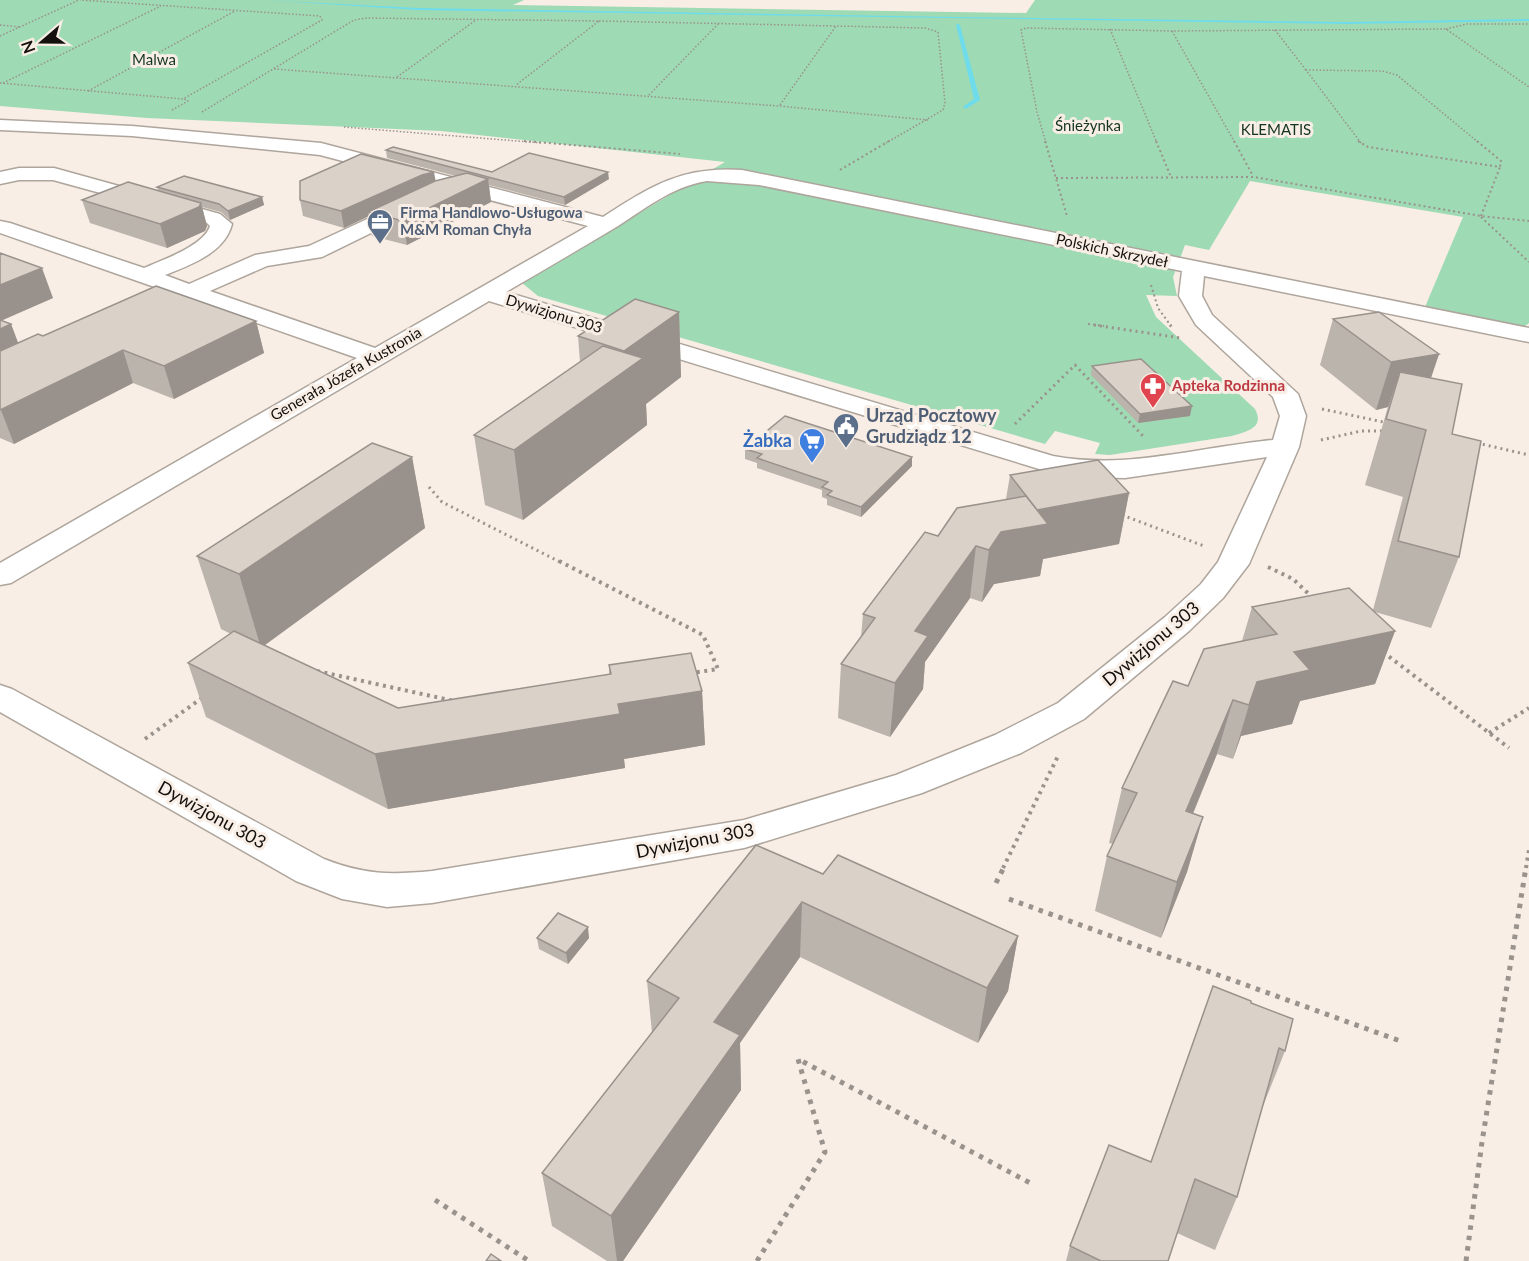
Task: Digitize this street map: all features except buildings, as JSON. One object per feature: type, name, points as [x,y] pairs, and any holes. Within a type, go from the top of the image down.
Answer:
[{"type":"street","points":[[0,125],[132,131],[321,149],[606,224]]},
{"type":"street","name":"Polskich Skrzydeł","points":[[691,166],[725,176],[810,189],[1194,269],[1529,335]]},
{"type":"street","name":"Generała Józefa Kustronia","points":[[0,576],[606,224],[667,186],[691,166]]},
{"type":"street","points":[[0,178],[37,172],[72,177],[213,218],[221,224],[222,230],[217,238],[207,246],[146,276]]},
{"type":"street","points":[[116,325],[263,260],[314,252],[432,197],[471,188]]},
{"type":"street","points":[[3,227],[376,356]]},
{"type":"street","name":"Dywizjonu 303","points":[[0,697],[310,870],[342,883],[387,891],[432,888],[744,834],[909,784],[1008,744],[1071,711],[1177,624],[1212,591],[1236,557],[1285,447],[1293,416],[1290,402],[1280,389],[1204,320],[1196,309],[1189,292],[1194,269]]},
{"type":"street","name":"Dywizjonu 303","points":[[486,293],[993,445],[1049,464],[1099,471],[1125,470],[1242,451],[1285,447]]},
{"type":"path","points":[[0,36],[80,0],[320,16],[322,20],[183,99],[1,83]]},
{"type":"path","points":[[1,83],[162,6]]},
{"type":"path","points":[[88,91],[236,11]]},
{"type":"path","points":[[208,116],[196,116],[354,20],[367,18],[925,28],[938,32],[945,104],[943,110],[810,189]]},
{"type":"path","points":[[397,78],[476,20]]},
{"type":"path","points":[[515,86],[598,21]]},
{"type":"path","points":[[648,96],[718,24]]},
{"type":"path","points":[[1069,224],[1037,112],[1021,30],[1446,29],[1467,24],[1529,24]]},
{"type":"path","points":[[0,25],[21,27]]},
{"type":"path","points":[[779,106],[836,26]]},
{"type":"path","points":[[1110,29],[1171,177]]},
{"type":"path","points":[[1446,29],[1529,87]]},
{"type":"path","points":[[1274,30],[1357,141],[1368,147],[1500,167]]},
{"type":"path","points":[[1172,31],[1254,177]]},
{"type":"path","points":[[274,69],[779,106],[928,120]]},
{"type":"path","points":[[1306,70],[1382,71],[1397,75],[1501,161],[1481,216]]},
{"type":"path","points":[[334,126],[691,166]]},
{"type":"path","points":[[831,167],[843,168]]},
{"type":"path","points":[[1056,178],[1254,177],[1481,216],[1529,221]]},
{"type":"path","points":[[1481,216],[1529,262]]},
{"type":"path","points":[[1088,324],[1184,339]]},
{"type":"path","points":[[993,445],[1075,365],[1150,443]]},
{"type":"path","points":[[1321,408],[1396,424]]},
{"type":"path","points":[[1285,447],[1361,431],[1385,431]]},
{"type":"path","points":[[1475,442],[1529,454]]},
{"type":"path","points":[[429,487],[442,502],[703,635],[718,669],[684,674]]},
{"type":"path","points":[[1120,514],[1149,527],[1281,571],[1300,583],[1321,605]]},
{"type":"path","points":[[1377,648],[1509,748]]},
{"type":"path","points":[[312,670],[458,702]]},
{"type":"path","points":[[115,760],[204,696]]},
{"type":"path","points":[[1488,733],[1529,708]]},
{"type":"path","points":[[996,883],[1070,733],[1071,711]]},
{"type":"path","points":[[1466,1261],[1482,1142],[1529,850]]},
{"type":"path","points":[[1009,899],[1403,1042]]},
{"type":"path","points":[[757,1261],[825,1152],[798,1059],[1032,1184]]},
{"type":"path","points":[[435,1200],[530,1261]]},
{"type":"green space","points":[[0,0],[524,0],[513,5],[1026,13],[1035,0],[1529,0],[1529,323],[1524,327],[1425,307],[1463,217],[1250,181],[1209,250],[1185,245],[1173,277],[1177,296],[1146,295],[1156,317],[1255,409],[1258,421],[1256,425],[1232,436],[1110,455],[1095,454],[1100,443],[1055,431],[1045,444],[538,296],[522,283],[725,162],[441,131],[147,118],[0,106]]},
{"type":"waterway","points":[[265,0],[418,9],[956,18],[1346,23],[1529,20]]},
{"type":"waterway","points":[[958,25],[977,100],[966,107]]},
{"type":"place","name":"Firma Handlowo-Usługowa M&M Roman Chyła","points":[[380,245]]},
{"type":"place","name":"Apteka Rodzinna","points":[[1153,409]]},
{"type":"place","name":"Urząd Pocztowy Grudziądz 12","points":[[846,449]]},
{"type":"place","name":"Żabka","points":[[812,464]]},
{"type":"park label","name":"Malwa","points":[[154,60]]},
{"type":"park label","name":"Śnieżynka","points":[[1088,126]]},
{"type":"park label","name":"KLEMATIS","points":[[1276,130]]}]
